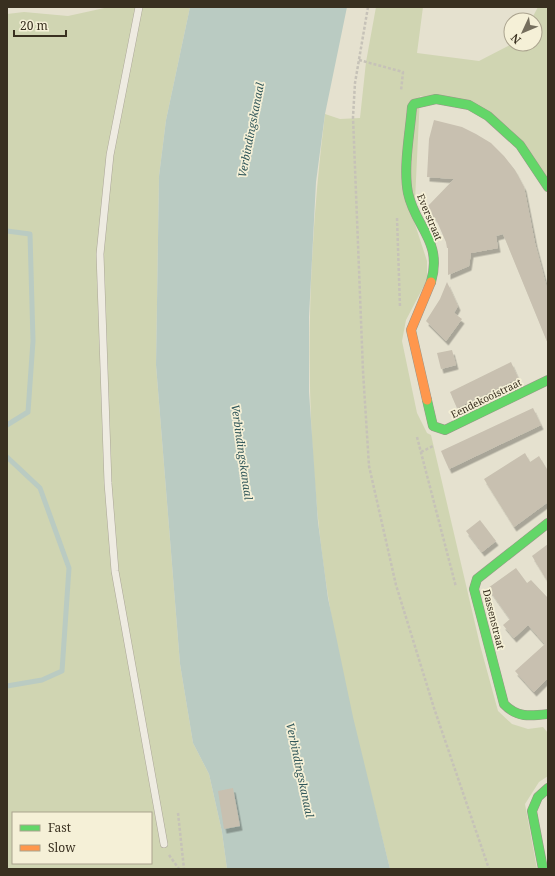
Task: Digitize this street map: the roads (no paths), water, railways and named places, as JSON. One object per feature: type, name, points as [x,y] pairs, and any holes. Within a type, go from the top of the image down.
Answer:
[{"type":"street","name":"Everstraat","points":[[433,426],[411,330],[412,324],[433,281],[435,260],[428,234],[414,209],[407,188],[412,107],[416,102],[436,99],[469,105],[488,116],[520,145],[548,187]]},
{"type":"street","name":"Eendekooistraat","points":[[433,426],[445,430],[548,380]]},
{"type":"street","name":"Dassenstraat","points":[[548,523],[477,579],[474,589],[504,704],[509,710],[519,716],[548,714]]},
{"type":"street","points":[[544,869],[532,811],[538,797],[548,788]]},
{"type":"lane","points":[[138,7],[110,155],[100,261],[108,483],[115,571],[164,844]]},
{"type":"lane","points":[[544,869],[548,864]]},
{"type":"water","name":"Verbindingskanaal","points":[[190,7],[347,7],[325,114],[316,182],[309,317],[309,392],[318,522],[328,598],[353,717],[390,869],[227,869],[222,832],[209,774],[193,743],[180,664],[156,365],[159,176],[166,120]]},
{"type":"waterway","points":[[7,231],[30,234],[33,341],[28,412],[7,425]]},
{"type":"waterway","points":[[7,457],[40,488],[69,568],[62,671],[42,680],[7,686]]}]
